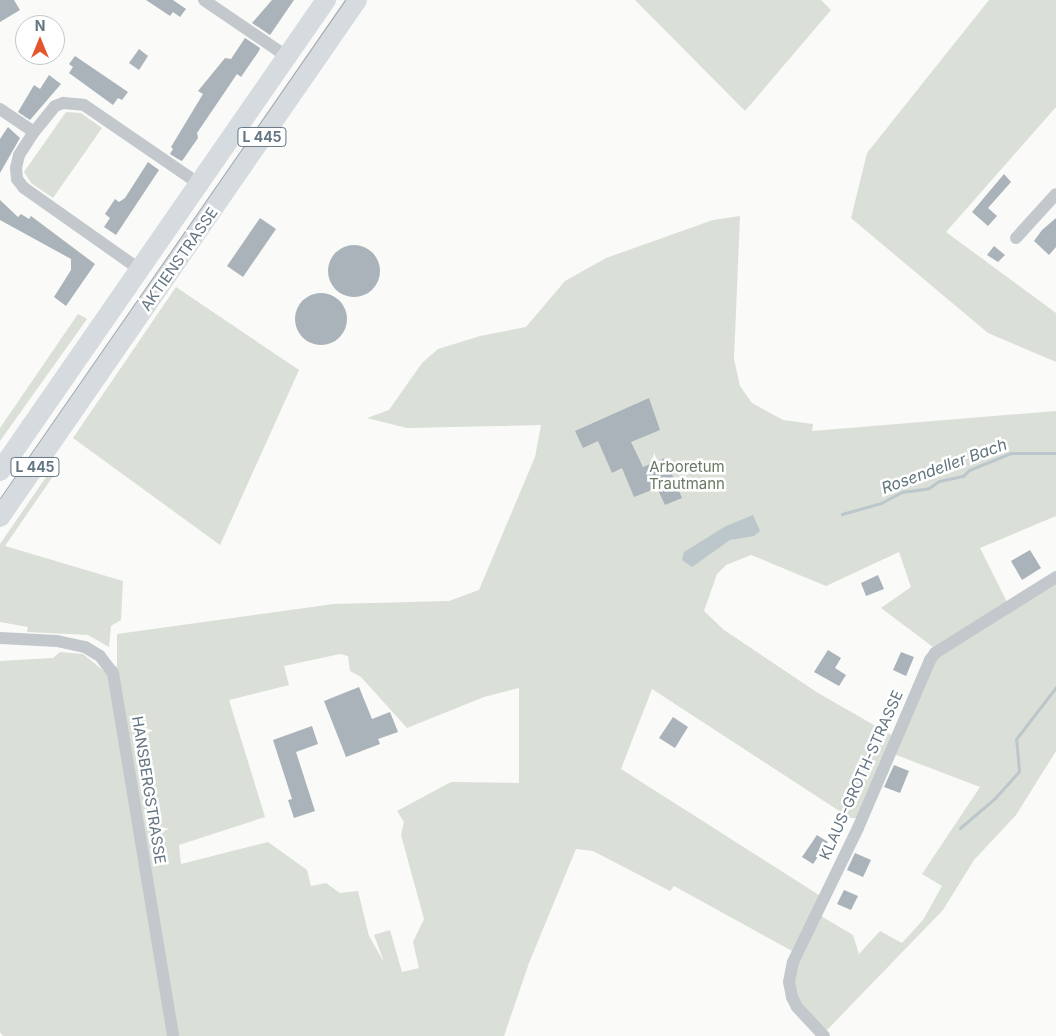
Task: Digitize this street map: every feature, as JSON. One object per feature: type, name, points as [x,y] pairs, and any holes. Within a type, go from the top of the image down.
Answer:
[{"type":"main road","name":"AKTIENSTRASSE","points":[[0,471],[326,0]]},
{"type":"main road","name":"AKTIENSTRASSE","points":[[0,517],[357,0]]},
{"type":"street","points":[[204,0],[286,56]]},
{"type":"street","points":[[139,269],[24,188],[17,179],[16,168],[19,155],[34,132],[55,106],[63,103],[84,105],[198,184]]},
{"type":"street","points":[[0,109],[34,132]]},
{"type":"street","points":[[1016,238],[1056,194]]},
{"type":"street","name":"KLAUS-GROTH-STRASSE","points":[[824,1036],[797,1007],[792,997],[789,982],[793,962],[858,828],[930,660],[935,653],[1056,577]]},
{"type":"street","name":"HANSBERGSTRASSE","points":[[0,638],[57,641],[85,647],[100,656],[113,673],[173,1036]]},
{"type":"green space","points":[[635,0],[821,0],[831,10],[745,111]]},
{"type":"green space","points":[[989,0],[1056,0],[1056,107],[946,232],[1056,313],[1056,362],[988,333],[851,218],[867,153]]},
{"type":"green space","points":[[66,112],[81,113],[102,128],[53,198],[31,183],[24,172]]},
{"type":"green space","name":"Arboretum Trautmann","points":[[740,216],[734,359],[740,386],[752,403],[783,420],[813,424],[812,431],[1056,411],[1056,516],[980,548],[1007,602],[938,647],[933,647],[881,608],[911,587],[899,552],[826,586],[751,555],[726,565],[717,574],[704,611],[724,630],[818,693],[895,737],[857,818],[850,818],[652,689],[621,769],[822,897],[792,951],[674,886],[670,891],[593,851],[576,849],[529,963],[504,1036],[3,1036],[0,1032],[0,661],[53,658],[60,652],[83,654],[104,671],[117,666],[117,634],[334,604],[449,601],[479,590],[535,457],[541,425],[407,428],[367,418],[389,410],[422,363],[438,349],[480,336],[526,327],[565,281],[606,258],[713,220]],"holes":[[[340,654],[348,656],[350,671],[361,677],[407,728],[484,697],[519,688],[519,783],[451,782],[397,811],[404,822],[401,835],[424,919],[413,942],[419,968],[402,972],[390,930],[374,935],[384,962],[369,936],[358,891],[340,893],[326,883],[311,886],[307,870],[268,842],[181,864],[179,845],[265,817],[229,700],[289,685],[284,666]]]},
{"type":"green space","points":[[176,287],[299,370],[220,545],[73,438]]},
{"type":"green space","points":[[78,314],[87,319],[0,441],[0,428]]},
{"type":"green space","points":[[53,467],[58,469],[5,546],[123,581],[121,620],[111,626],[109,647],[88,635],[27,632],[28,627],[0,622],[0,544]]},
{"type":"green space","points":[[1056,580],[1056,751],[1016,815],[974,860],[943,910],[826,1031],[797,1000],[793,973],[821,916],[853,935],[859,954],[880,931],[902,943],[923,920],[942,886],[922,874],[980,787],[891,753],[940,652]]},
{"type":"shaded area","points":[[753,515],[760,531],[754,536],[730,540],[692,567],[682,560],[684,552],[726,526]]},
{"type":"building","points":[[0,0],[14,0],[20,10],[0,22]]},
{"type":"building","points":[[146,0],[173,0],[186,9],[180,17],[173,12],[170,16]]},
{"type":"building","points":[[272,0],[294,0],[270,35],[252,23]]},
{"type":"building","points":[[245,38],[260,48],[259,51],[241,77],[237,74],[197,133],[198,138],[182,161],[178,159],[170,154],[173,149],[171,147],[203,94],[198,91],[225,58],[231,59]]},
{"type":"building","points":[[139,49],[148,56],[139,70],[129,63]]},
{"type":"building","points":[[75,56],[128,92],[122,100],[118,98],[113,105],[69,73],[73,67],[69,64]]},
{"type":"building","points":[[49,75],[61,84],[30,120],[18,112],[34,85],[40,89]]},
{"type":"building","points":[[8,127],[20,138],[0,173],[0,139]]},
{"type":"building","points":[[148,162],[159,170],[116,235],[104,227],[110,218],[105,214],[115,199],[119,202],[125,198]]},
{"type":"building","points":[[1004,174],[1011,182],[988,208],[997,216],[988,226],[972,212]]},
{"type":"building","points":[[0,200],[18,217],[21,214],[29,219],[31,216],[95,264],[66,306],[54,297],[71,270],[71,259],[0,220]]},
{"type":"building","points":[[260,218],[276,229],[243,277],[227,266]]},
{"type":"building","points":[[1056,218],[1056,247],[1049,255],[1034,241],[1042,230]]},
{"type":"building","points":[[349,245],[359,245],[373,252],[380,266],[380,276],[373,290],[359,297],[349,297],[339,293],[332,286],[328,276],[328,266],[332,256],[339,249]]},
{"type":"building","points":[[994,246],[1005,255],[998,262],[987,255]]},
{"type":"building","points":[[316,293],[326,293],[340,300],[347,314],[347,324],[340,338],[326,345],[316,345],[306,341],[299,334],[295,324],[295,314],[299,304],[306,297]]},
{"type":"building","points":[[649,398],[660,430],[631,442],[643,467],[665,458],[682,498],[665,505],[657,488],[634,497],[622,468],[612,473],[598,441],[583,448],[575,431]]},
{"type":"building","points":[[1030,550],[1041,568],[1022,580],[1011,561]]},
{"type":"building","points":[[878,575],[884,589],[866,596],[861,583]]},
{"type":"building","points":[[828,650],[841,658],[835,668],[846,675],[839,686],[814,672]]},
{"type":"building","points":[[901,652],[914,657],[906,676],[893,670]]},
{"type":"building","points":[[359,687],[372,719],[390,712],[398,732],[378,739],[380,744],[346,757],[324,701]]},
{"type":"building","points":[[673,717],[688,727],[675,748],[659,738]]},
{"type":"building","points":[[312,726],[318,744],[296,752],[315,811],[294,818],[288,800],[292,799],[273,740]]},
{"type":"building","points":[[894,765],[909,771],[900,793],[884,787]]},
{"type":"building","points":[[817,835],[828,842],[813,864],[802,857]]},
{"type":"building","points":[[855,853],[871,860],[863,877],[847,870]]},
{"type":"building","points":[[844,890],[858,896],[851,910],[837,904]]},
{"type":"waterway","name":"Rosendeller Bach","points":[[842,514],[881,503],[902,492],[929,488],[939,481],[963,476],[969,470],[1011,453],[1056,453]]},
{"type":"waterway","points":[[960,828],[995,798],[1019,771],[1016,739],[1056,687]]},
{"type":"tram line","points":[[0,498],[345,0]]}]
